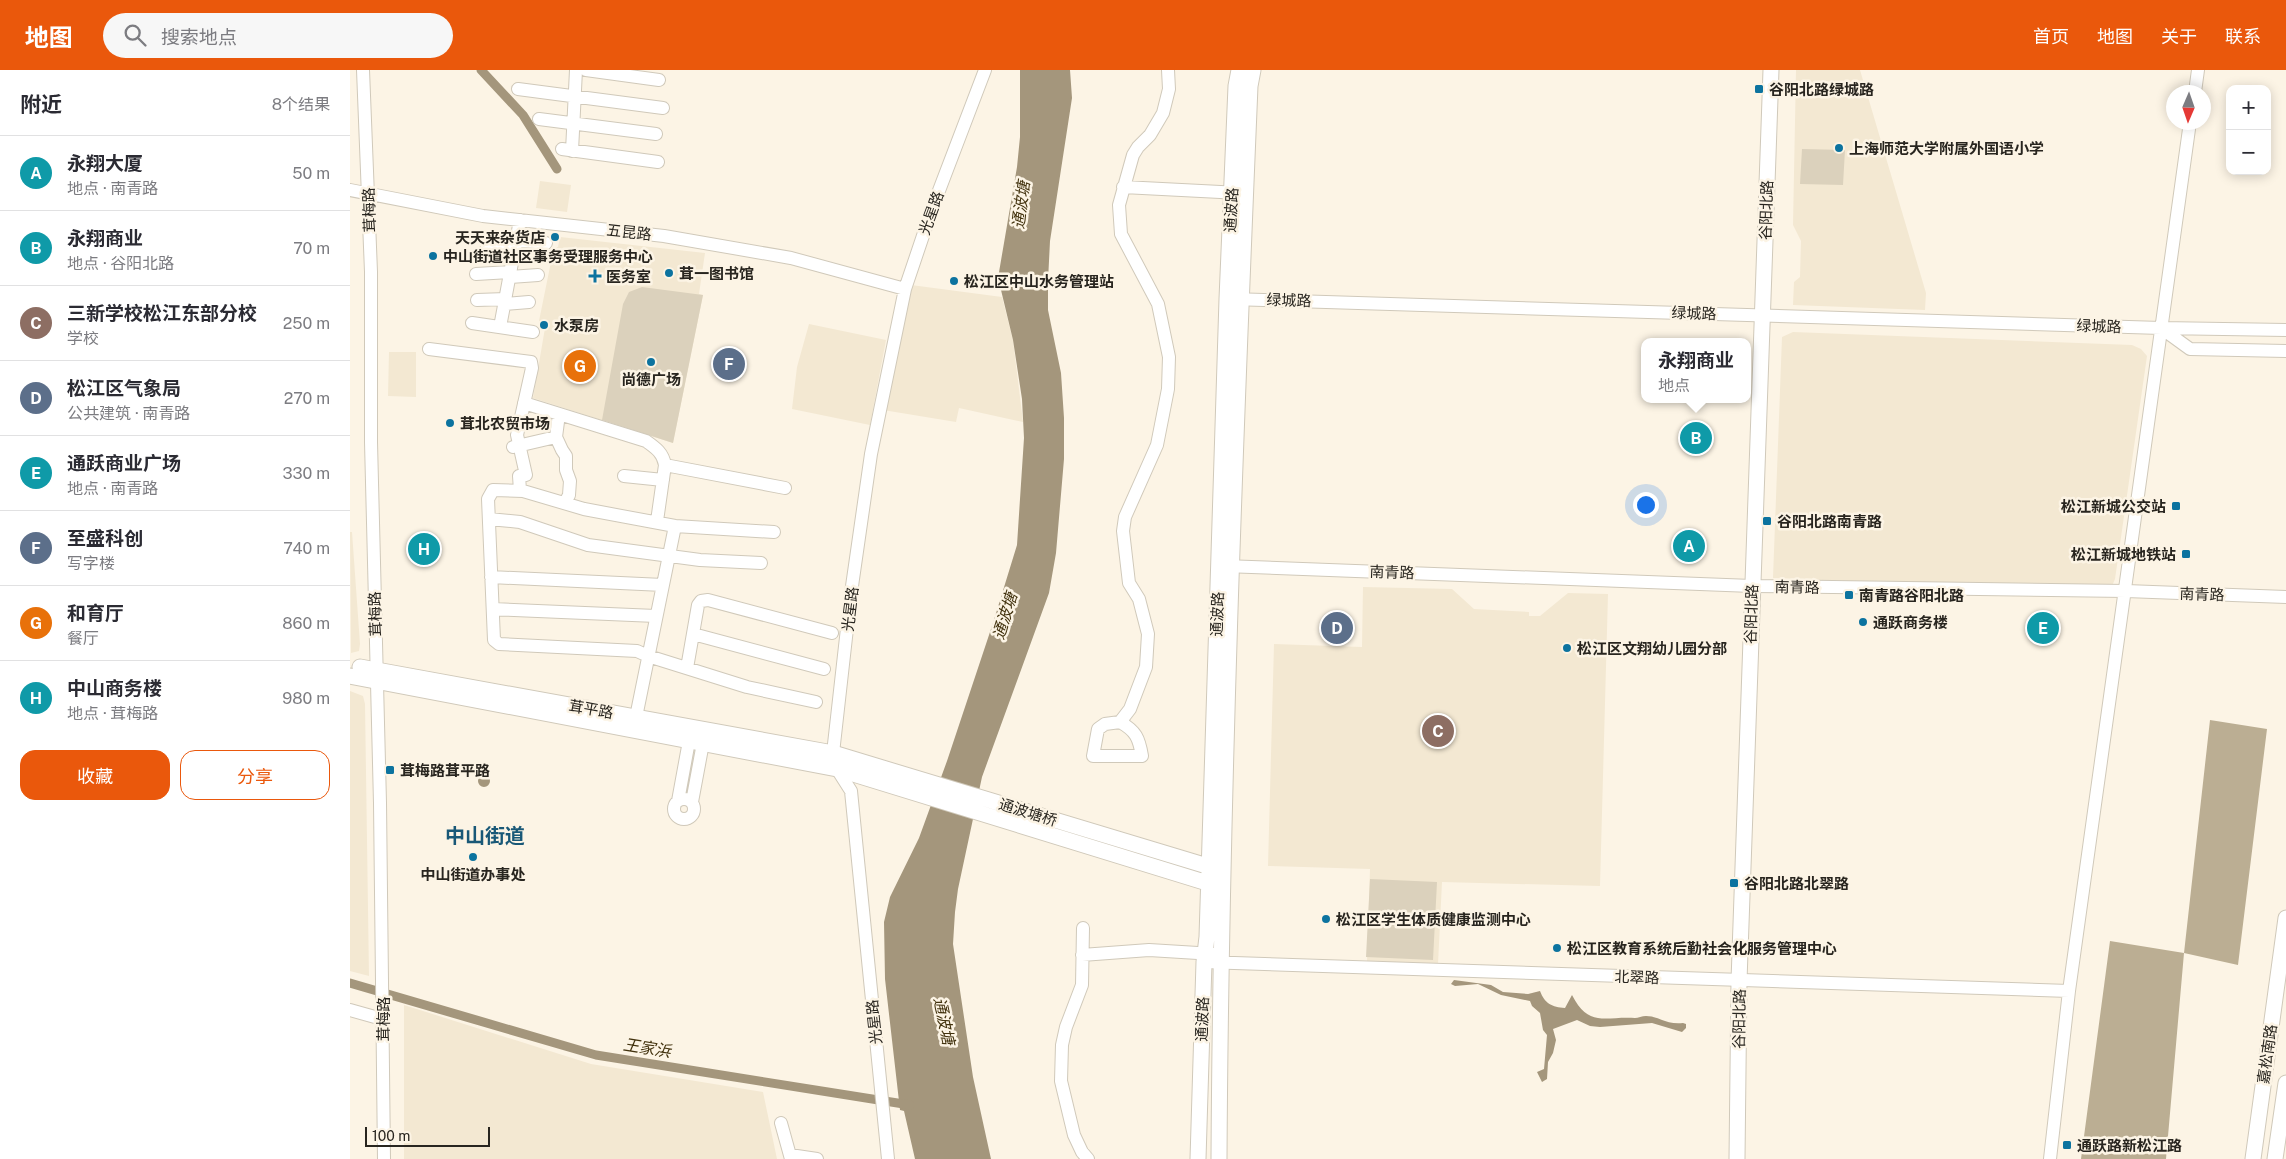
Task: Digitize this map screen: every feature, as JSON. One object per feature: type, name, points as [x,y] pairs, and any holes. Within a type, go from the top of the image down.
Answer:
[{"type":"main road","name":"通波路","points":[[1239,70],[1236,86],[1239,193]]},
{"type":"main road","name":"通波路","points":[[1219,1159],[1220,958],[1216,869],[1234,299],[1239,193],[1253,70]]},
{"type":"main road","name":"谷阳北路","points":[[1737,1159],[1739,981],[1771,70]]},
{"type":"main road","name":"茸平路","points":[[350,666],[377,675],[636,717],[833,753]]},
{"type":"main road","points":[[350,676],[377,675],[696,742],[837,769],[1216,885]]},
{"type":"main road","name":"通波塘桥","points":[[833,753],[1216,869]]},
{"type":"main road","name":"通波路","points":[[1198,1159],[1204,958],[1216,885]]},
{"type":"main road","name":"嘉松南路","points":[[2252,1159],[2286,918]]},
{"type":"main road","name":"嘉松南路","points":[[2275,1159],[2286,1084]]},
{"type":"street","name":"茸梅路","points":[[362,70],[371,272],[370,442],[377,675],[384,1159]]},
{"type":"street","points":[[576,70],[574,125],[567,150],[658,162]]},
{"type":"street","points":[[586,70],[659,80]]},
{"type":"street","name":"光星路","points":[[888,1159],[850,791],[837,769],[833,753],[851,592],[872,454],[905,288],[932,209],[985,70]]},
{"type":"street","points":[[1120,722],[1130,709],[1146,667],[1148,634],[1139,599],[1129,582],[1123,531],[1125,518],[1157,445],[1167,398],[1169,357],[1158,304],[1121,234],[1119,204],[1133,155],[1150,136],[1163,113],[1169,89],[1168,70]]},
{"type":"street","points":[[2196,85],[2198,70]]},
{"type":"street","points":[[518,89],[663,108]]},
{"type":"street","points":[[539,119],[574,125],[656,134]]},
{"type":"street","points":[[2050,1159],[2070,991],[2189,130]]},
{"type":"street","points":[[1123,188],[1239,193]]},
{"type":"street","name":"五昆路","points":[[350,190],[484,216],[664,236],[791,258],[905,288]]},
{"type":"street","points":[[500,327],[520,220]]},
{"type":"street","points":[[485,251],[494,245],[516,242],[546,244]]},
{"type":"street","points":[[476,274],[538,275]]},
{"type":"street","name":"绿城路","points":[[1234,299],[2161,328],[2286,330]]},
{"type":"street","points":[[477,300],[529,302]]},
{"type":"street","points":[[472,323],[533,332]]},
{"type":"street","points":[[2161,328],[2190,349],[2286,351]]},
{"type":"street","points":[[429,349],[530,362],[532,368],[515,447],[526,475],[519,476],[520,490]]},
{"type":"street","points":[[524,403],[646,442],[660,452],[664,465],[657,521]]},
{"type":"street","points":[[559,414],[556,436],[568,462],[566,470],[570,489],[565,503]]},
{"type":"street","points":[[515,447],[556,436]]},
{"type":"street","points":[[664,465],[785,488]]},
{"type":"street","points":[[624,476],[663,480]]},
{"type":"street","points":[[774,532],[675,526],[657,521],[584,510],[520,490],[493,490],[488,499],[496,643],[637,650],[648,656],[747,687],[816,702]]},
{"type":"street","points":[[489,519],[520,522],[588,545],[700,560],[761,563]]},
{"type":"street","points":[[636,717],[675,526]]},
{"type":"street","name":"南青路","points":[[1226,566],[1752,586],[2126,592],[2286,597]]},
{"type":"street","points":[[491,576],[663,585]]},
{"type":"street","points":[[687,668],[698,605],[701,601],[708,600],[832,633]]},
{"type":"street","points":[[493,609],[656,616]]},
{"type":"street","points":[[693,634],[824,669]]},
{"type":"street","points":[[696,742],[692,802],[694,812],[690,817],[683,819],[677,816],[674,810],[696,742]]},
{"type":"street","points":[[678,801],[684,799],[692,802]]},
{"type":"street","points":[[1083,928],[1082,985],[1066,1027],[1062,1045],[1061,1081],[1074,1134],[1082,1152],[1088,1159]]},
{"type":"street","name":"北翠路","points":[[1082,955],[1149,950],[1204,958],[1739,981],[2070,991]]},
{"type":"street","points":[[350,1010],[382,1013]]},
{"type":"street","points":[[781,1123],[790,1157],[817,1159]]},
{"type":"shaded area","name":"上海师范大学附属外国语小学","points":[[1796,70],[1860,70],[1926,293],[1925,310],[1793,305],[1794,282],[1800,277],[1801,241],[1793,225]]},
{"type":"shaded area","points":[[1802,149],[1845,150],[1843,185],[1800,184]]},
{"type":"shaded area","points":[[540,181],[571,185],[567,212],[536,208]]},
{"type":"shaded area","points":[[560,237],[705,253],[699,294],[703,295],[673,443],[533,398],[545,328],[541,327],[542,322],[539,321],[554,247],[558,247]]},
{"type":"shaded area","points":[[911,285],[1002,297],[1013,340],[1023,422],[959,408],[956,422],[883,410]]},
{"type":"shaded area","name":"尚德广场","points":[[642,287],[703,295],[673,443],[602,420],[623,304],[629,292]]},
{"type":"shaded area","points":[[809,324],[886,340],[870,425],[792,409],[797,367]]},
{"type":"shaded area","points":[[1793,332],[2132,345],[2141,349],[2147,356],[2115,579],[2112,586],[2103,591],[1773,578],[1782,337]]},
{"type":"shaded area","points":[[389,352],[416,352],[416,397],[388,396]]},
{"type":"shaded area","points":[[350,532],[352,532],[360,644],[359,651],[351,653]]},
{"type":"shaded area","points":[[1363,587],[1452,589],[1474,609],[1529,612],[1529,616],[1540,616],[1568,593],[1608,594],[1600,886],[1442,882],[1438,964],[1367,962],[1370,869],[1268,866],[1274,644],[1362,647]]},
{"type":"shaded area","points":[[350,691],[363,696],[365,704],[369,976],[350,971]]},
{"type":"shaded area","points":[[2210,720],[2267,729],[2238,965],[2184,953]]},
{"type":"shaded area","points":[[1370,879],[1437,882],[1433,960],[1366,957]]},
{"type":"shaded area","points":[[2110,941],[2184,953],[2166,1159],[2081,1159]]},
{"type":"shaded area","points":[[404,1005],[591,1064],[763,1092],[777,1159],[404,1159]]},
{"type":"water","name":"通波塘","points":[[1020,70],[1070,70],[1072,98],[1050,241],[1048,281],[1048,310],[1061,373],[1064,418],[1064,459],[1056,553],[1049,593],[982,777],[958,889],[955,912],[953,944],[973,1077],[991,1159],[915,1159],[904,1111],[900,1110],[885,979],[884,922],[890,897],[919,838],[947,761],[1017,545],[1024,438],[1022,399],[1013,340],[1001,290],[996,288],[995,278],[998,278],[1017,167],[1020,137]]},
{"type":"water","points":[[482,775],[486,775],[490,781],[486,787],[482,787],[478,783],[478,779]]},
{"type":"water","points":[[1454,980],[1491,985],[1503,992],[1528,994],[1540,991],[1547,1002],[1560,1008],[1565,1008],[1572,995],[1578,1005],[1591,1016],[1606,1019],[1651,1016],[1672,1023],[1686,1024],[1686,1028],[1682,1032],[1652,1023],[1600,1027],[1590,1026],[1577,1020],[1553,1029],[1556,1040],[1553,1053],[1548,1062],[1547,1079],[1542,1082],[1537,1072],[1544,1069],[1547,1035],[1543,1030],[1540,1013],[1532,1006],[1530,1001],[1501,995],[1478,984],[1455,986],[1451,984]]},
{"type":"waterway","points":[[481,70],[523,115],[557,169]]},
{"type":"waterway","name":"王家浜","points":[[350,983],[596,1055],[910,1105]]},
{"type":"place","name":"谷阳北路绿城路","points":[[1759,89]]},
{"type":"place","name":"上海师范大学附属外国语小学","points":[[1839,148]]},
{"type":"place","name":"天天来杂货店","points":[[555,237]]},
{"type":"place","name":"中山街道社区事务受理服务中心","points":[[433,256]]},
{"type":"place","name":"茸一图书馆","points":[[669,273]]},
{"type":"place","name":"医务室","points":[[595,276]]},
{"type":"place","name":"松江区中山水务管理站","points":[[954,281]]},
{"type":"place","name":"水泵房","points":[[544,325]]},
{"type":"place","name":"尚德广场","points":[[651,362]]},
{"type":"place","name":"至盛科创","points":[[729,364]]},
{"type":"place","name":"和育厅","points":[[580,366]]},
{"type":"place","name":"茸北农贸市场","points":[[450,423]]},
{"type":"place","name":"永翔商业","points":[[1696,438]]},
{"type":"place","name":"松江新城公交站","points":[[2176,506]]},
{"type":"place","name":"谷阳北路南青路","points":[[1767,521]]},
{"type":"place","name":"永翔大厦","points":[[1689,546]]},
{"type":"place","name":"中山商务楼","points":[[424,549]]},
{"type":"place","name":"松江新城地铁站","points":[[2186,554]]},
{"type":"place","name":"南青路谷阳北路","points":[[1849,595]]},
{"type":"place","name":"通跃商务楼","points":[[1863,622]]},
{"type":"place","name":"松江区气象局","points":[[1337,628]]},
{"type":"place","name":"通跃商业广场","points":[[2043,628]]},
{"type":"place","name":"松江区文翔幼儿园分部","points":[[1567,648]]},
{"type":"place","name":"三新学校松江东部分校","points":[[1438,731]]},
{"type":"place","name":"茸梅路茸平路","points":[[390,770]]},
{"type":"place","name":"中山街道办事处","points":[[473,857]]},
{"type":"place","name":"谷阳北路北翠路","points":[[1734,883]]},
{"type":"place","name":"松江区学生体质健康监测中心","points":[[1326,919]]},
{"type":"place","name":"松江区教育系统后勤社会化服务管理中心","points":[[1557,948]]},
{"type":"place","name":"通跃路新松江路","points":[[2067,1145]]},
{"type":"district","name":"中山街道","points":[[485,836]]}]
